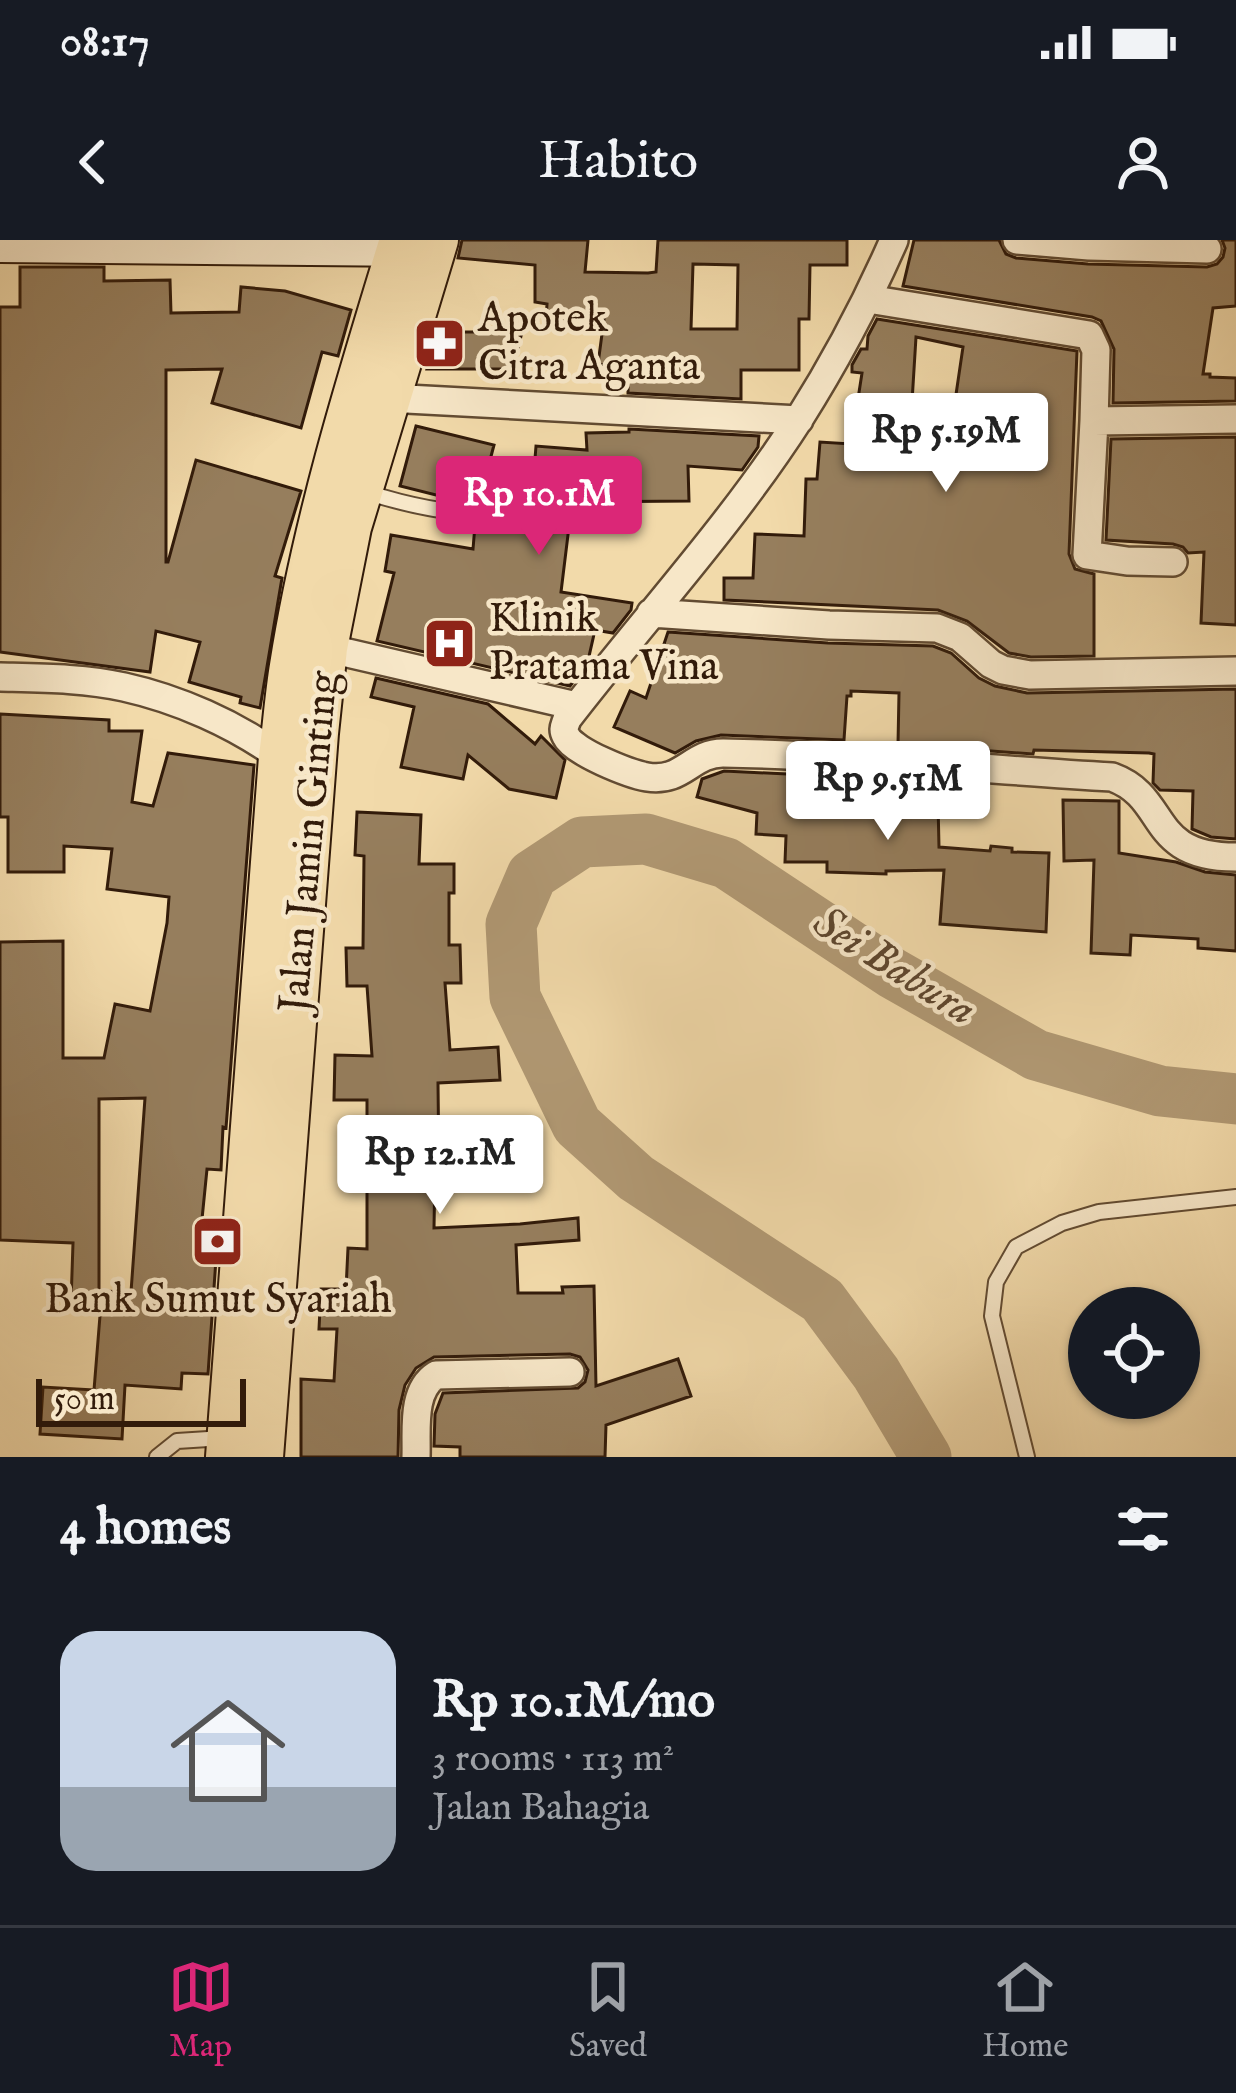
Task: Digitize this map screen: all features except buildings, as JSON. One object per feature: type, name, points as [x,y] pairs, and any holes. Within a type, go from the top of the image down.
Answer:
[{"type":"main road","name":"Jalan Jamin Ginting","points":[[239,1451],[326,648],[350,527],[388,398],[418,244]]},
{"type":"main road","name":"Jalan Jamin Ginting","points":[[239,1451],[280,757],[291,665],[320,525],[361,370],[418,244]]},
{"type":"street","points":[[894,240],[868,299],[799,420],[739,503],[567,718],[564,729],[572,744],[647,777],[680,774],[699,757],[719,753],[1112,777],[1136,790],[1160,826],[1179,844],[1236,857]]},
{"type":"street","points":[[1017,240],[1207,249]]},
{"type":"street","points":[[0,244],[418,244]]},
{"type":"street","points":[[868,299],[1089,334],[1096,350],[1087,555],[1173,562]]},
{"type":"street","points":[[388,398],[799,420]]},
{"type":"street","points":[[1094,421],[1236,419]]},
{"type":"street","points":[[651,614],[937,628],[960,637],[991,664],[1030,675],[1236,671]]},
{"type":"street","points":[[326,648],[576,706]]},
{"type":"street","points":[[0,677],[84,681],[139,691],[192,709],[280,757]]},
{"type":"street","points":[[416,1457],[419,1400],[428,1380],[454,1373],[571,1372]]},
{"type":"lane","points":[[361,490],[455,512],[496,513]]},
{"type":"lane","points":[[1027,1457],[992,1316],[996,1282],[1016,1247],[1062,1223],[1100,1212],[1236,1197]]},
{"type":"lane","points":[[157,1457],[177,1441],[239,1451]]},
{"type":"waterway","name":"Sei Babura","points":[[926,1457],[876,1373],[822,1300],[636,1178],[577,1125],[515,997],[511,924],[532,875],[582,842],[646,839],[726,863],[892,973],[1036,1055],[1160,1091],[1236,1099]]},
{"type":"place","name":"Apotek Citra Aganta","points":[[439,343]]},
{"type":"place","name":"Klinik Pratama Vina","points":[[450,643]]},
{"type":"place","name":"Bank Sumut Syariah","points":[[218,1241]]}]
